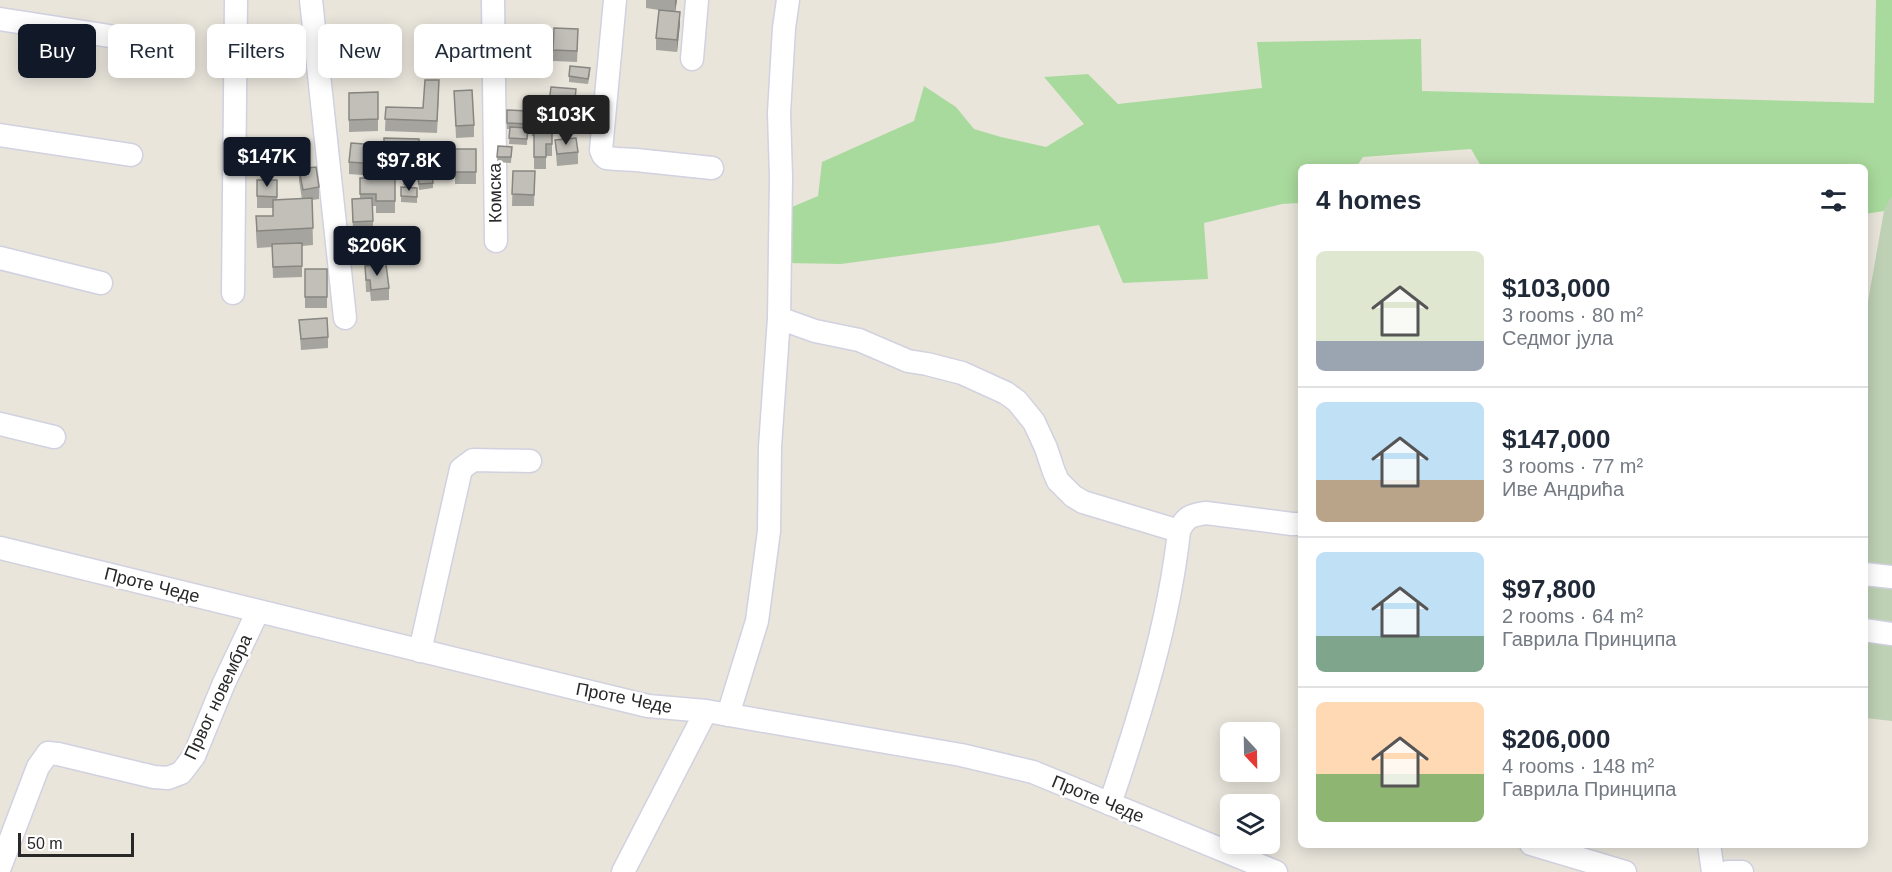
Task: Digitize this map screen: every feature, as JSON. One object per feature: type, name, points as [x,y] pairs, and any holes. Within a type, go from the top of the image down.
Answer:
[{"type":"street","points":[[233,293],[236,0]]},
{"type":"street","points":[[311,0],[345,318]]},
{"type":"street","name":"Комска","points":[[494,0],[496,241]]},
{"type":"street","points":[[615,0],[601,150],[603,155],[606,158],[636,159],[712,168]]},
{"type":"street","points":[[692,59],[697,0]]},
{"type":"street","points":[[623,872],[717,713],[757,621],[769,531],[770,447],[779,318],[781,177],[779,113],[783,28],[788,0]]},
{"type":"street","points":[[0,19],[108,36]]},
{"type":"street","points":[[0,135],[131,155]]},
{"type":"street","points":[[0,258],[101,283]]},
{"type":"street","points":[[779,318],[815,331],[860,340],[900,358],[945,368],[994,386],[1017,401],[1034,422],[1058,481],[1073,496],[1083,502],[1179,531]]},
{"type":"street","points":[[0,424],[54,437]]},
{"type":"street","points":[[420,651],[461,470],[473,460],[530,461]]},
{"type":"street","points":[[1110,804],[1150,680],[1179,531],[1183,521],[1193,515],[1206,513],[1298,524]]},
{"type":"street","name":"Проте Чеде","points":[[0,548],[648,706],[717,713],[961,755],[1033,772],[1276,872]]},
{"type":"street","points":[[1868,574],[1892,577]]},
{"type":"street","name":"Првог новембра","points":[[0,867],[38,767],[48,753],[154,777],[168,778],[181,774],[194,756],[224,683],[258,611]]},
{"type":"street","points":[[1868,631],[1892,634]]},
{"type":"street","points":[[1544,848],[1625,872]]},
{"type":"street","points":[[1707,848],[1713,872]]},
{"type":"street","points":[[1728,872],[1742,872]]},
{"type":"green space","points":[[1876,0],[1892,0],[1892,197],[1884,211],[1868,214],[1868,164],[1480,164],[1471,149],[1363,157],[1358,164],[1298,164],[1298,203],[1282,204],[1204,223],[1208,279],[1123,283],[1099,225],[996,243],[841,264],[788,263],[792,207],[818,196],[822,162],[914,121],[924,86],[956,107],[974,129],[1046,147],[1084,124],[1044,77],[1088,74],[1118,104],[1262,88],[1257,42],[1421,39],[1422,91],[1874,103]]},
{"type":"green space","points":[[1892,197],[1892,721],[1868,718],[1868,301],[1884,211]]},
{"type":"building","points":[[659,10],[680,12],[677,40],[656,38]]},
{"type":"building","points":[[554,28],[578,29],[577,51],[553,50]]},
{"type":"building","points":[[570,66],[590,68],[588,79],[569,76]]},
{"type":"building","points":[[425,80],[439,80],[437,121],[385,119],[386,107],[423,108]]},
{"type":"building","points":[[551,87],[576,89],[573,121],[547,118]]},
{"type":"building","points":[[472,90],[474,125],[456,126],[454,91]]},
{"type":"building","points":[[378,92],[378,119],[349,120],[349,93]]},
{"type":"building","points":[[507,110],[528,111],[528,124],[507,123]]},
{"type":"building","points":[[533,110],[544,111],[543,131],[532,130]]},
{"type":"building","points":[[510,127],[528,128],[527,139],[509,138]]},
{"type":"building","points":[[534,132],[552,132],[552,144],[546,144],[546,157],[534,157]]},
{"type":"building","points":[[384,138],[419,139],[419,149],[384,148]]},
{"type":"building","points":[[576,138],[578,152],[557,154],[555,140]]},
{"type":"building","points":[[351,143],[377,145],[376,164],[349,162]]},
{"type":"building","points":[[498,146],[512,147],[511,157],[497,157]]},
{"type":"building","points":[[455,149],[476,149],[476,172],[455,172]]},
{"type":"building","points":[[383,151],[419,152],[419,162],[383,161]]},
{"type":"building","points":[[316,167],[319,187],[303,190],[299,169]]},
{"type":"building","points":[[431,170],[433,183],[419,184],[417,172]]},
{"type":"building","points":[[405,171],[412,171],[412,184],[404,184]]},
{"type":"building","points":[[513,171],[535,171],[534,195],[512,194]]},
{"type":"building","points":[[360,178],[395,178],[395,201],[376,201],[376,194],[360,194]]},
{"type":"building","points":[[257,180],[277,180],[277,197],[257,196]]},
{"type":"building","points":[[401,187],[417,188],[417,197],[401,196]]},
{"type":"building","points":[[312,198],[313,228],[257,231],[256,216],[273,216],[273,200]]},
{"type":"building","points":[[372,198],[373,221],[353,222],[352,199]]},
{"type":"building","points":[[302,243],[302,266],[273,267],[272,244]]},
{"type":"building","points":[[386,264],[389,288],[371,290],[370,280],[366,280],[365,266]]},
{"type":"building","points":[[305,269],[327,269],[327,297],[305,297]]},
{"type":"building","points":[[327,318],[328,337],[301,339],[299,320]]}]
